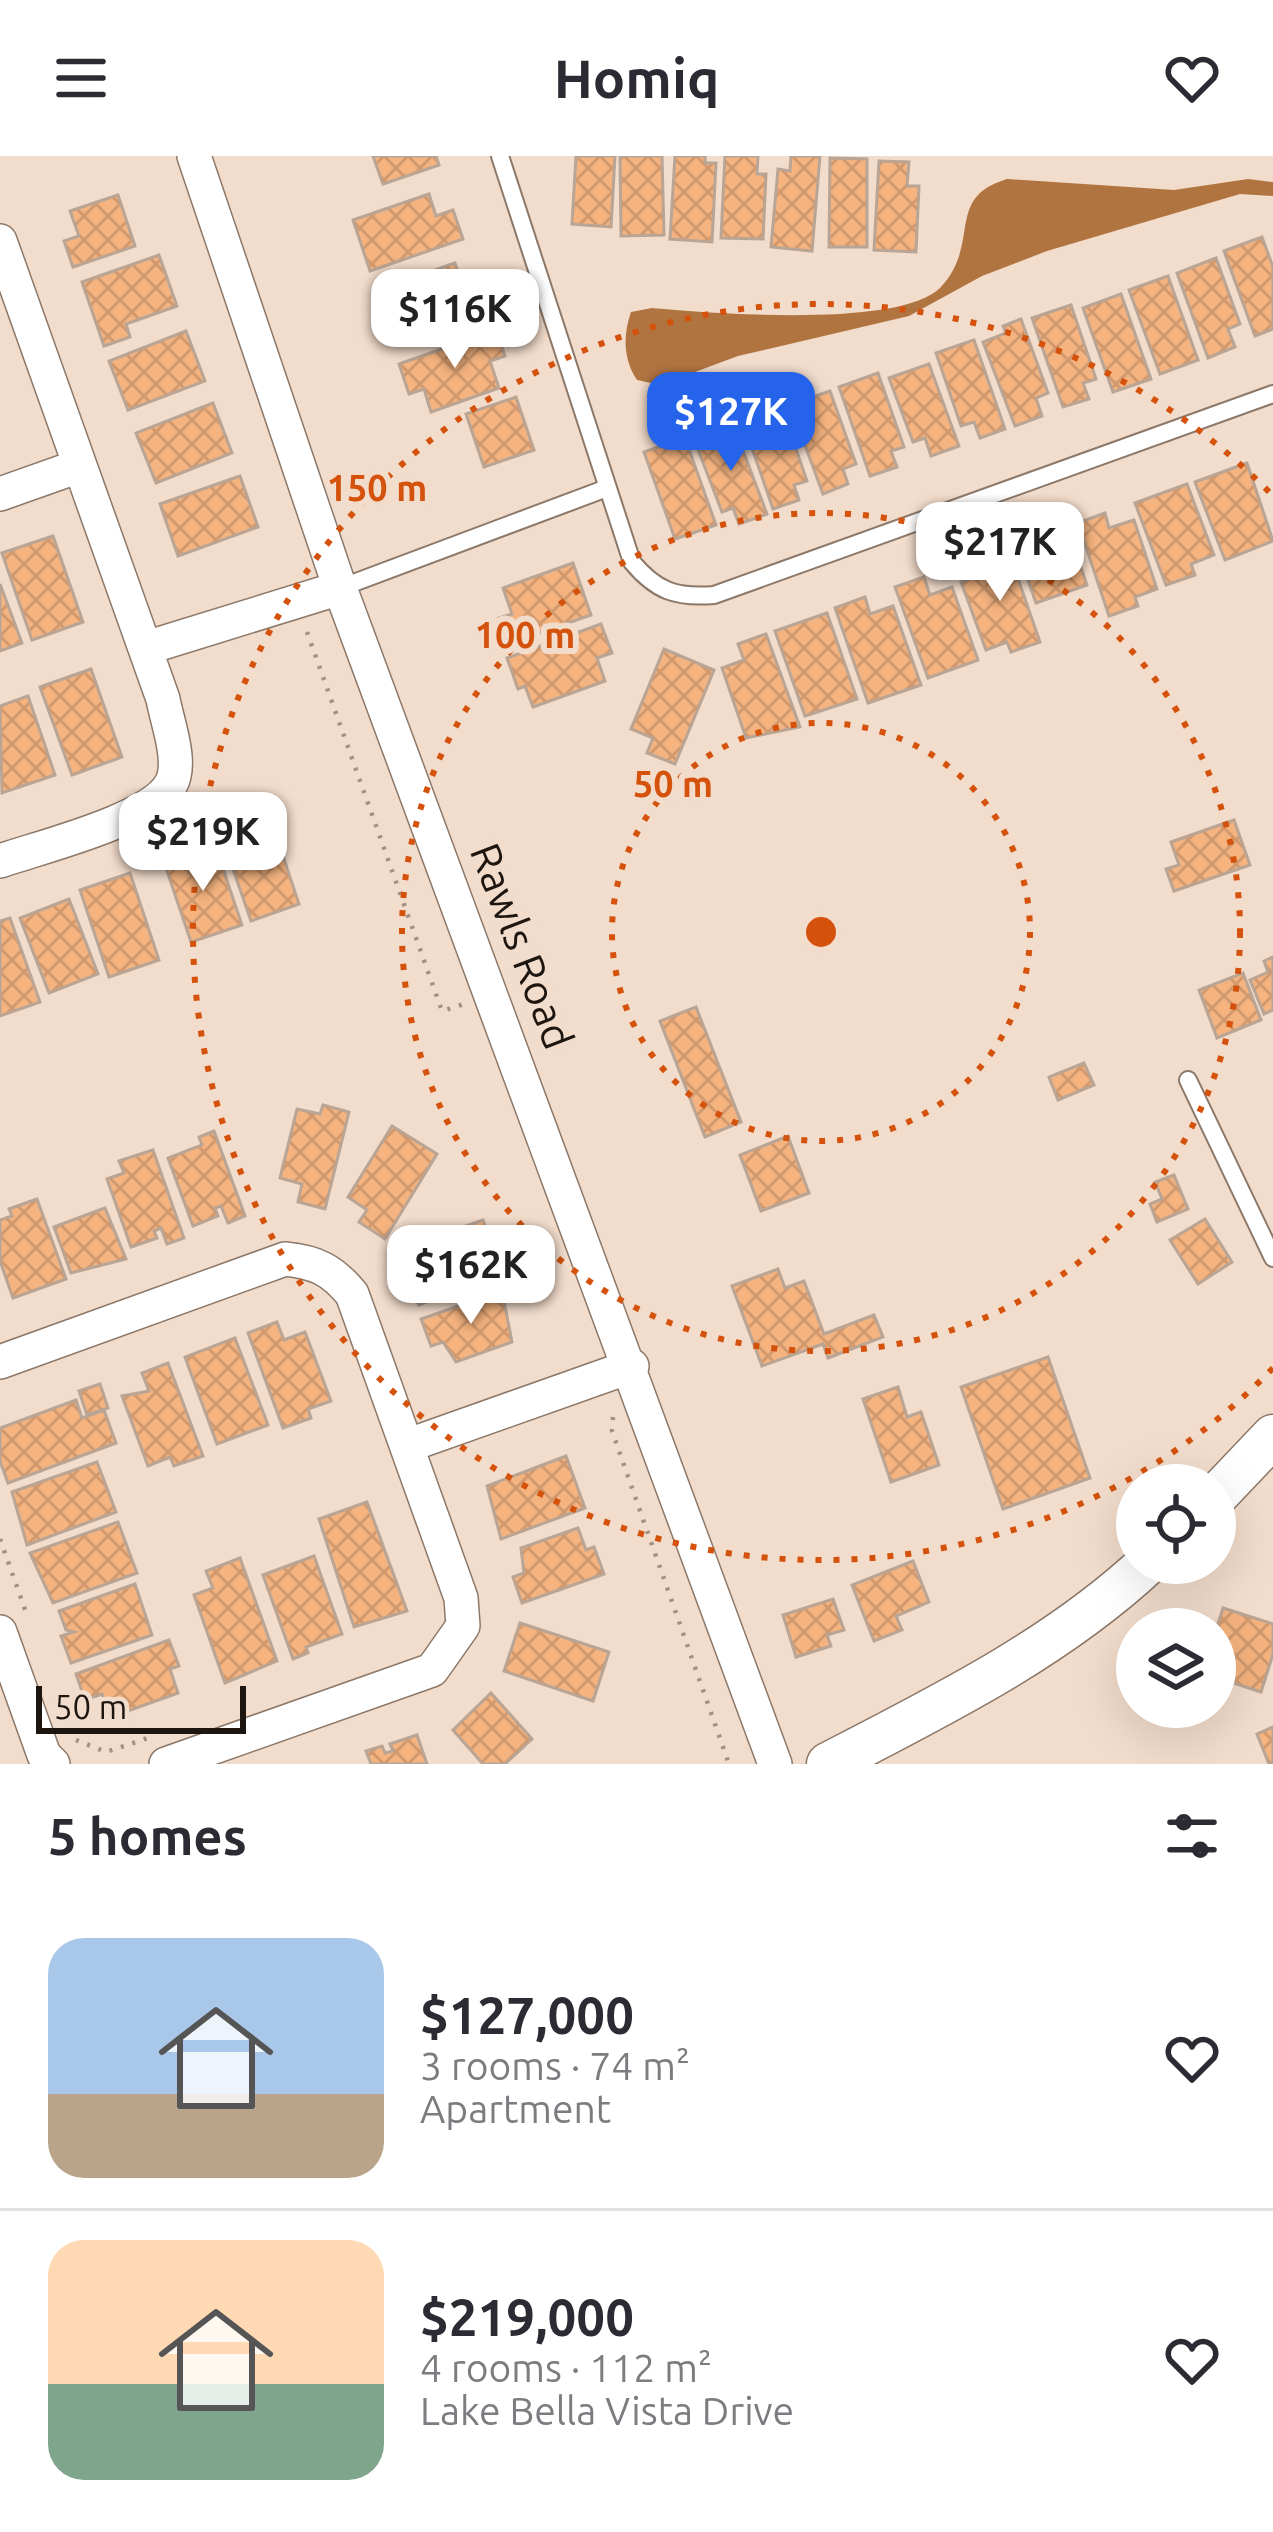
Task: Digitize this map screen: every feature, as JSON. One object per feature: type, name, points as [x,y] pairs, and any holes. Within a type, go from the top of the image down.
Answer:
[{"type":"street","name":"Rawls Road","points":[[194,156],[340,588],[618,1371],[775,1764]]},
{"type":"street","points":[[0,241],[164,699],[176,768],[171,786],[146,809],[0,861]]},
{"type":"street","points":[[0,494],[79,466]]},
{"type":"street","points":[[146,648],[340,588]]},
{"type":"street","points":[[0,1362],[285,1259],[311,1262],[334,1273],[352,1294],[461,1598],[463,1626],[432,1670],[164,1749]]},
{"type":"street","points":[[409,1445],[618,1371]]},
{"type":"street","points":[[1236,1476],[1273,1436]]},
{"type":"street","points":[[828,1764],[964,1694],[1106,1603],[1126,1584]]},
{"type":"street","points":[[15,1628],[44,1755],[53,1764]]},
{"type":"lane","points":[[500,156],[632,562],[651,584],[683,598],[714,595],[1273,394]]},
{"type":"lane","points":[[340,588],[608,488]]},
{"type":"lane","points":[[1188,1080],[1273,1258]]},
{"type":"path","points":[[296,601],[442,1011],[477,1004]]},
{"type":"path","points":[[618,1371],[612,1431],[729,1764]]},
{"type":"path","points":[[0,1539],[15,1628]]},
{"type":"path","points":[[70,1732],[94,1752],[164,1749]]},
{"type":"shaded area","points":[[1007,179],[1174,190],[1248,179],[1273,182],[1273,196],[1240,194],[1047,251],[982,276],[909,316],[738,356],[660,385],[637,380],[632,372],[626,347],[631,312],[652,308],[803,315],[887,309],[919,300],[941,287],[953,270],[976,198]]},
{"type":"building","points":[[373,156],[436,156],[439,165],[383,184]]},
{"type":"building","points":[[576,156],[615,156],[611,227],[572,224]]},
{"type":"building","points":[[620,156],[662,156],[664,235],[621,236]]},
{"type":"building","points":[[675,156],[705,156],[705,163],[716,163],[712,242],[670,239]]},
{"type":"building","points":[[725,156],[758,156],[757,174],[766,174],[763,239],[721,238]]},
{"type":"building","points":[[791,156],[820,156],[812,251],[771,247],[778,169],[790,171]]},
{"type":"building","points":[[830,158],[867,159],[867,247],[829,247]]},
{"type":"building","points":[[879,161],[909,162],[907,186],[919,186],[916,252],[874,250]]},
{"type":"building","points":[[429,194],[436,216],[453,210],[463,239],[370,271],[353,220]]},
{"type":"building","points":[[118,195],[135,246],[73,267],[64,241],[79,236],[70,211]]},
{"type":"building","points":[[1262,237],[1273,267],[1273,329],[1255,336],[1224,251]]},
{"type":"building","points":[[159,255],[177,306],[126,324],[130,337],[104,346],[82,282]]},
{"type":"building","points":[[1216,258],[1240,324],[1228,329],[1235,347],[1208,358],[1177,273]]},
{"type":"building","points":[[455,263],[463,288],[480,282],[490,311],[395,343],[383,288]]},
{"type":"building","points":[[1168,276],[1198,360],[1160,374],[1129,290]]},
{"type":"building","points":[[1121,294],[1151,379],[1113,392],[1083,308]]},
{"type":"building","points":[[1071,305],[1096,379],[1083,383],[1089,399],[1063,407],[1032,318]]},
{"type":"building","points":[[1021,319],[1048,393],[1036,398],[1042,416],[1015,426],[983,342],[1006,333],[1003,326]]},
{"type":"building","points":[[496,330],[505,356],[490,361],[499,388],[431,412],[424,389],[409,394],[399,364]]},
{"type":"building","points":[[186,331],[205,381],[128,410],[109,361]]},
{"type":"building","points":[[974,340],[1005,429],[980,438],[974,422],[961,426],[936,353]]},
{"type":"building","points":[[929,364],[959,446],[931,456],[925,438],[913,442],[889,378]]},
{"type":"building","points":[[878,373],[904,447],[891,451],[897,467],[870,476],[839,387]]},
{"type":"building","points":[[830,391],[856,464],[843,469],[848,484],[823,494],[790,405]]},
{"type":"building","points":[[516,397],[534,450],[484,467],[466,414]]},
{"type":"building","points":[[213,403],[232,453],[156,483],[136,433]]},
{"type":"building","points":[[782,408],[807,481],[794,485],[799,500],[773,509],[743,422]]},
{"type":"building","points":[[733,424],[767,514],[739,524],[733,508],[722,512],[694,439]]},
{"type":"building","points":[[685,438],[716,525],[675,539],[644,452]]},
{"type":"building","points":[[1247,463],[1273,541],[1225,560],[1195,482]]},
{"type":"building","points":[[240,476],[258,527],[178,556],[160,504]]},
{"type":"building","points":[[1187,484],[1214,555],[1191,564],[1195,575],[1166,585],[1135,503]]},
{"type":"building","points":[[1105,513],[1109,528],[1134,520],[1157,589],[1135,597],[1138,606],[1109,616],[1078,523]]},
{"type":"building","points":[[53,536],[83,622],[32,640],[2,553]]},
{"type":"building","points":[[1046,537],[1050,550],[1072,542],[1087,585],[1036,603],[1017,548]]},
{"type":"building","points":[[1007,547],[1040,642],[1011,652],[1007,642],[986,650],[961,582],[984,574],[978,557]]},
{"type":"building","points":[[573,563],[591,615],[508,644],[499,618],[512,614],[503,588]]},
{"type":"building","points":[[924,577],[930,595],[952,587],[978,660],[928,678],[895,587]]},
{"type":"building","points":[[0,584],[22,643],[0,651]]},
{"type":"building","points":[[865,597],[870,614],[893,606],[921,685],[868,703],[835,608]]},
{"type":"building","points":[[827,613],[857,699],[805,716],[775,631]]},
{"type":"building","points":[[601,624],[612,653],[597,658],[605,681],[533,707],[525,686],[518,689],[507,658]]},
{"type":"building","points":[[766,634],[800,727],[746,738],[722,668],[744,660],[738,644]]},
{"type":"building","points":[[664,649],[714,670],[675,764],[647,753],[653,738],[631,729]]},
{"type":"building","points":[[91,669],[122,757],[72,775],[40,687]]},
{"type":"building","points":[[28,696],[55,775],[2,793],[0,706]]},
{"type":"building","points":[[1234,820],[1250,865],[1174,891],[1166,869],[1179,865],[1171,842]]},
{"type":"building","points":[[274,829],[299,904],[251,921],[225,846]]},
{"type":"building","points":[[215,845],[242,925],[191,942],[164,862]]},
{"type":"building","points":[[130,873],[159,960],[109,977],[80,890]]},
{"type":"building","points":[[69,899],[98,974],[49,993],[20,918]]},
{"type":"building","points":[[10,918],[40,1002],[0,1016],[0,921]]},
{"type":"building","points":[[1273,957],[1273,1010],[1264,1014],[1250,980],[1268,972],[1264,961]]},
{"type":"building","points":[[1243,973],[1261,1020],[1217,1038],[1199,990]]},
{"type":"building","points":[[696,1007],[741,1122],[705,1137],[660,1021]]},
{"type":"building","points":[[1084,1063],[1094,1085],[1058,1100],[1049,1077]]},
{"type":"building","points":[[323,1105],[349,1112],[325,1209],[298,1202],[302,1184],[280,1178],[297,1109],[320,1114]]},
{"type":"building","points":[[392,1126],[437,1154],[385,1239],[359,1222],[367,1210],[348,1197]]},
{"type":"building","points":[[214,1131],[245,1216],[228,1223],[221,1206],[215,1208],[218,1216],[193,1226],[168,1158],[202,1145],[199,1137]]},
{"type":"building","points":[[788,1136],[809,1193],[761,1211],[740,1155]]},
{"type":"building","points":[[153,1150],[184,1238],[167,1244],[161,1228],[154,1231],[157,1238],[131,1247],[107,1179],[124,1173],[119,1161]]},
{"type":"building","points":[[1174,1175],[1188,1209],[1157,1222],[1150,1204],[1162,1199],[1155,1182]]},
{"type":"building","points":[[37,1199],[66,1279],[13,1298],[0,1261],[0,1220],[12,1216],[9,1209]]},
{"type":"building","points":[[105,1208],[126,1259],[71,1273],[54,1227]]},
{"type":"building","points":[[1205,1219],[1232,1262],[1198,1284],[1170,1240]]},
{"type":"building","points":[[483,1220],[501,1271],[419,1305],[395,1251]]},
{"type":"building","points":[[778,1269],[785,1288],[804,1281],[824,1334],[874,1315],[883,1337],[828,1358],[823,1344],[762,1366],[732,1286]]},
{"type":"building","points":[[502,1291],[512,1342],[456,1362],[443,1342],[431,1346],[421,1319]]},
{"type":"building","points":[[277,1322],[284,1340],[305,1332],[331,1401],[308,1409],[311,1418],[283,1428],[248,1333]]},
{"type":"building","points":[[235,1338],[268,1425],[217,1444],[185,1357]]},
{"type":"building","points":[[1048,1357],[1090,1478],[1003,1509],[961,1387]]},
{"type":"building","points":[[168,1363],[203,1456],[174,1466],[170,1457],[148,1466],[122,1396],[149,1391],[142,1373]]},
{"type":"building","points":[[100,1384],[108,1408],[87,1415],[79,1391]]},
{"type":"building","points":[[898,1387],[907,1417],[921,1412],[939,1465],[891,1482],[863,1399]]},
{"type":"building","points":[[76,1400],[82,1418],[104,1410],[116,1443],[8,1483],[0,1461],[0,1428]]},
{"type":"building","points":[[566,1456],[585,1508],[501,1539],[487,1486]]},
{"type":"building","points":[[97,1462],[116,1512],[27,1545],[12,1492]]},
{"type":"building","points":[[367,1502],[407,1611],[354,1627],[319,1519]]},
{"type":"building","points":[[118,1522],[137,1573],[53,1603],[30,1553]]},
{"type":"building","points":[[578,1528],[586,1550],[594,1547],[604,1574],[522,1603],[513,1577],[524,1573],[521,1548]]},
{"type":"building","points":[[314,1556],[342,1634],[306,1647],[308,1653],[293,1659],[263,1575]]},
{"type":"building","points":[[240,1558],[277,1661],[225,1683],[194,1595],[213,1588],[206,1571]]},
{"type":"building","points":[[913,1561],[929,1602],[896,1616],[902,1630],[874,1641],[852,1585]]},
{"type":"building","points":[[135,1584],[152,1635],[71,1663],[61,1636],[74,1632],[66,1630],[59,1611]]},
{"type":"building","points":[[833,1599],[844,1630],[827,1635],[831,1646],[796,1657],[783,1615]]},
{"type":"building","points":[[1236,1612],[1273,1624],[1273,1654],[1261,1692],[1236,1684]]},
{"type":"building","points":[[520,1623],[609,1652],[593,1701],[504,1671]]},
{"type":"building","points":[[169,1640],[179,1666],[170,1669],[178,1693],[111,1717],[102,1694],[85,1700],[76,1674]]},
{"type":"building","points":[[491,1693],[532,1739],[505,1764],[483,1764],[453,1730]]},
{"type":"building","points":[[1273,1727],[1273,1764],[1269,1764],[1257,1734]]},
{"type":"building","points":[[417,1735],[427,1764],[371,1764],[366,1751],[382,1746],[385,1753],[393,1751],[390,1744]]}]
